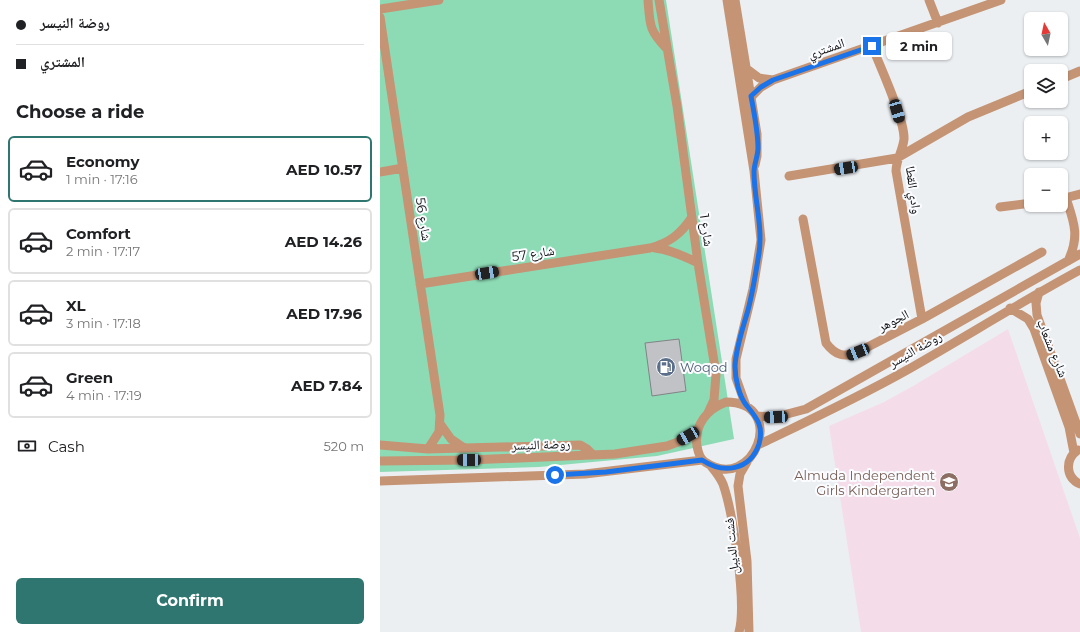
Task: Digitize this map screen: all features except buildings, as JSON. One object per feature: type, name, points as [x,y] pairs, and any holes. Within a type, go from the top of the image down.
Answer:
[{"type":"street","points":[[380,10],[439,0]]},
{"type":"street","points":[[648,0],[650,27],[655,36],[667,49]]},
{"type":"street","name":"شارع 1","points":[[659,0],[716,374],[714,400],[708,413]]},
{"type":"street","points":[[727,0],[754,170],[761,240],[753,289],[737,350],[735,367],[739,388],[746,406]]},
{"type":"street","points":[[735,0],[747,69],[758,148],[754,170]]},
{"type":"street","points":[[929,0],[938,23]]},
{"type":"street","name":"المشتري","points":[[751,96],[761,87],[773,80],[1000,0]]},
{"type":"street","name":"شارع 56","points":[[380,17],[441,425],[451,439],[464,448]]},
{"type":"street","name":"وادي القطا","points":[[872,46],[897,111],[904,135],[904,140],[897,158],[896,171],[922,319]]},
{"type":"street","points":[[747,69],[759,78],[773,80]]},
{"type":"street","points":[[1068,76],[1080,71]]},
{"type":"street","points":[[789,176],[897,158],[968,117],[1024,94]]},
{"type":"street","points":[[380,172],[403,168]]},
{"type":"street","points":[[1068,197],[1080,194]]},
{"type":"street","points":[[1000,206],[1024,204]]},
{"type":"street","points":[[1068,207],[1078,230],[1075,245],[1068,261]]},
{"type":"street","name":"شارع 57","points":[[420,284],[650,248],[675,238],[684,229],[692,217]]},
{"type":"street","name":"الجوهر","points":[[803,218],[826,344],[832,351],[840,355],[849,356],[922,319],[1042,252]]},
{"type":"street","name":"شارع 57","points":[[650,248],[667,250],[683,255],[698,263]]},
{"type":"street","name":"روضة النيسر","points":[[756,416],[782,416],[806,409],[1080,254]]},
{"type":"street","name":"روضة النيسر","points":[[758,445],[810,421],[906,370],[1010,308],[1080,270]]},
{"type":"street","name":"شارع مشعاب","points":[[1039,292],[1036,303],[1037,315],[1080,434]]},
{"type":"street","name":"شارع مشعاب","points":[[1010,308],[1028,319],[1034,329],[1077,451]]},
{"type":"street","points":[[726,402],[736,402],[746,406],[756,416],[760,435],[758,445],[747,461],[730,469],[711,466],[702,460],[697,445],[698,429],[708,413],[716,406],[726,402]]},
{"type":"street","points":[[428,449],[437,438],[441,425]]},
{"type":"street","name":"روضة النيسر","points":[[380,460],[469,460],[593,455],[637,451],[667,446],[678,442],[698,429]]},
{"type":"street","points":[[380,445],[428,449],[580,445],[588,449],[593,455]]},
{"type":"street","points":[[1077,451],[1069,461],[1068,471],[1074,480],[1080,484]]},
{"type":"street","points":[[380,481],[585,474],[702,460]]},
{"type":"street","name":"فشت الديبل","points":[[747,461],[740,474],[738,486],[746,549],[749,632]]},
{"type":"street","name":"فشت الديبل","points":[[711,466],[720,478],[725,490],[735,546],[742,611],[739,632]]},
{"type":"shaded area","name":"Almuda Independent Girls Kindergarten","points":[[1008,329],[1080,538],[1080,632],[861,632],[829,426],[884,402]]},
{"type":"green space","points":[[380,0],[666,0],[734,439],[657,456],[539,467],[380,472]]},
{"type":"place","name":"Woqod","points":[[666,367]]},
{"type":"place","name":"Almuda Independent Girls Kindergarten","points":[[949,482]]},
{"type":"route","points":[[555,475],[629,470],[702,460],[711,466],[720,469],[730,469],[747,461],[754,453],[758,445],[760,425],[752,410],[746,406],[735,373],[737,350],[753,289],[761,240],[754,170],[758,148],[751,96],[761,87],[773,80],[872,46]]}]
